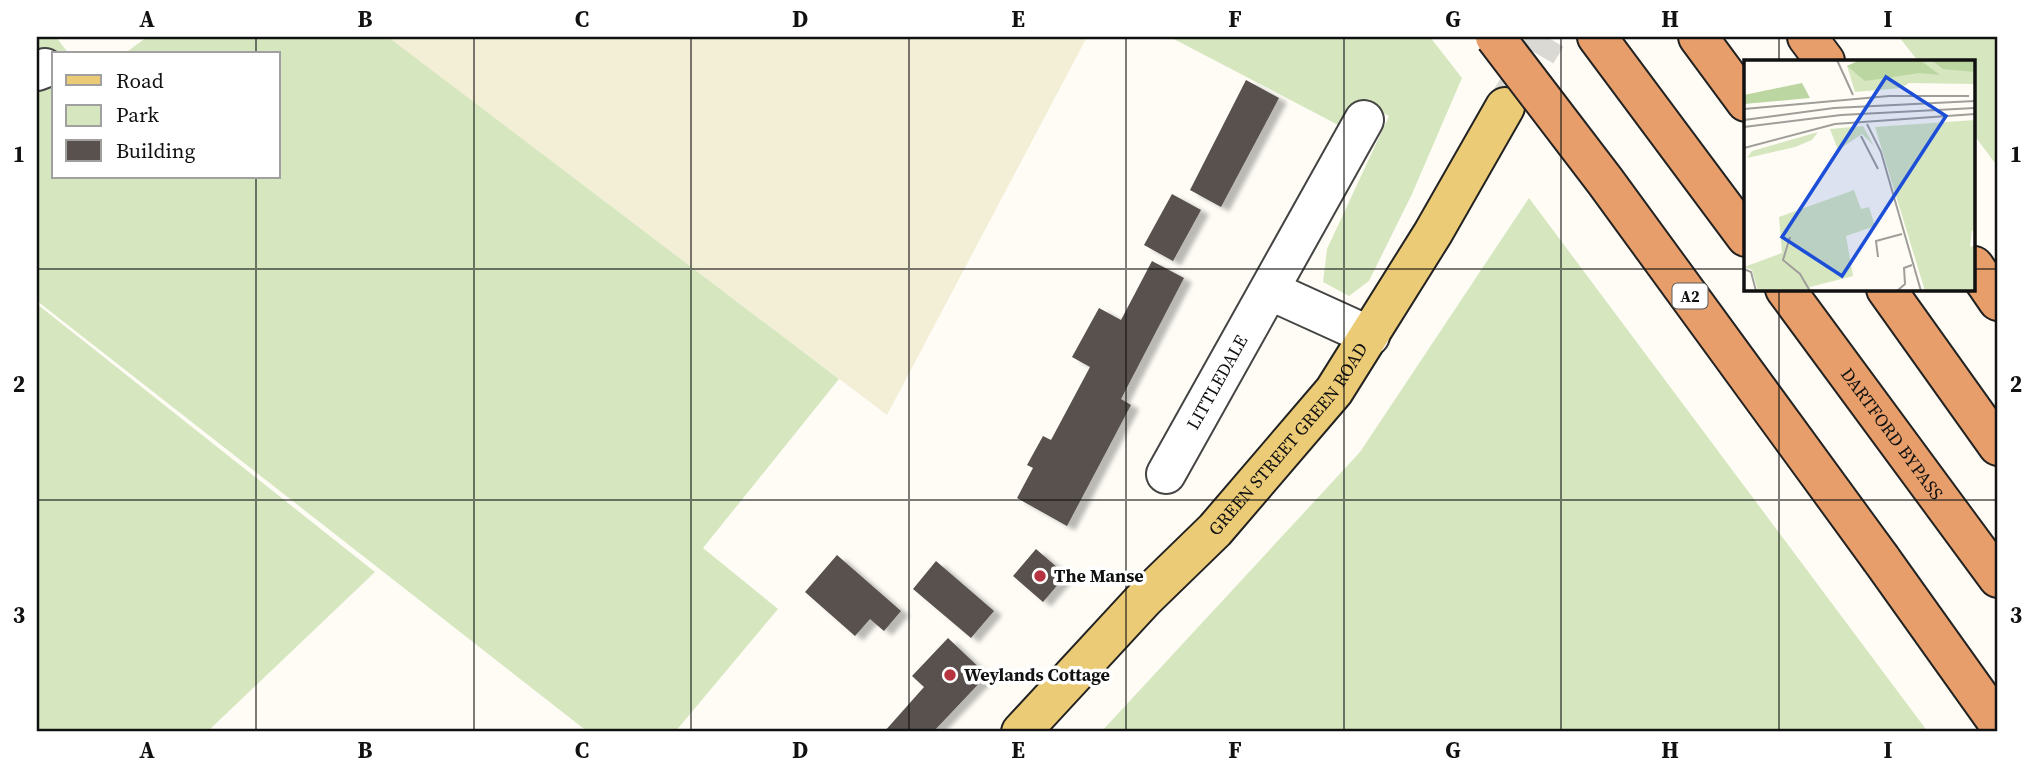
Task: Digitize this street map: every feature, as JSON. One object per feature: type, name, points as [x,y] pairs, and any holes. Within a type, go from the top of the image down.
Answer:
[{"type":"highway","name":"A2","points":[[1495,37],[1605,181],[1998,723]]},
{"type":"highway","points":[[1597,37],[1744,234]]},
{"type":"highway","points":[[1698,37],[1744,99]]},
{"type":"highway","points":[[1807,37],[1824,60]]},
{"type":"highway","points":[[1976,269],[1998,301]]},
{"type":"highway","name":"DARTFORD BYPASS","points":[[1786,290],[1998,578]]},
{"type":"highway","points":[[1887,290],[1996,443]]},
{"type":"main road","name":"GREEN STREET GREEN ROAD","points":[[1021,732],[1144,599],[1224,520],[1334,391],[1370,336],[1505,107]]},
{"type":"street","name":"LITTLEDALE","points":[[1166,474],[1271,291],[1364,120]]},
{"type":"street","points":[[1271,291],[1370,336]]},
{"type":"shaded area","points":[[387,37],[1087,37],[887,415]]},
{"type":"green space","points":[[37,37],[56,37],[67,52],[52,52],[52,178],[280,178],[280,52],[127,52],[147,37],[388,37],[839,379],[703,548],[778,609],[675,732],[588,732],[37,301]]},
{"type":"green space","points":[[1170,37],[1430,37],[1462,78],[1412,194],[1369,281],[1349,296],[1323,282],[1327,249],[1389,116],[1358,100],[1342,127]]},
{"type":"green space","points":[[1899,37],[1998,37],[1998,167],[1976,138],[1976,60],[1917,60]]},
{"type":"green space","points":[[1529,198],[1928,732],[1101,732],[1360,452]]},
{"type":"green space","points":[[37,304],[375,572],[207,732],[37,732]]},
{"type":"building","points":[[1246,80],[1279,98],[1221,207],[1190,190]]},
{"type":"building","points":[[1172,194],[1201,210],[1173,261],[1144,245]]},
{"type":"building","points":[[1152,261],[1184,278],[1121,399],[1131,405],[1067,526],[1017,498],[1033,468],[1027,465],[1043,436],[1051,440],[1090,367],[1072,357],[1099,308],[1121,320]]},
{"type":"building","name":"The Manse","points":[[1036,549],[1066,575],[1043,602],[1013,576]]},
{"type":"building","points":[[837,555],[901,611],[884,631],[870,619],[855,636],[805,592]]},
{"type":"building","points":[[936,561],[994,611],[971,638],[913,589]]},
{"type":"building","name":"Weylands Cottage","points":[[948,638],[987,675],[933,732],[884,732],[924,687],[912,676]]},
{"type":"tunnel","points":[[1508,103],[1547,37]]},
{"type":"place","name":"The Manse","points":[[1040,576]]},
{"type":"place","name":"Weylands Cottage","points":[[950,675]]}]
